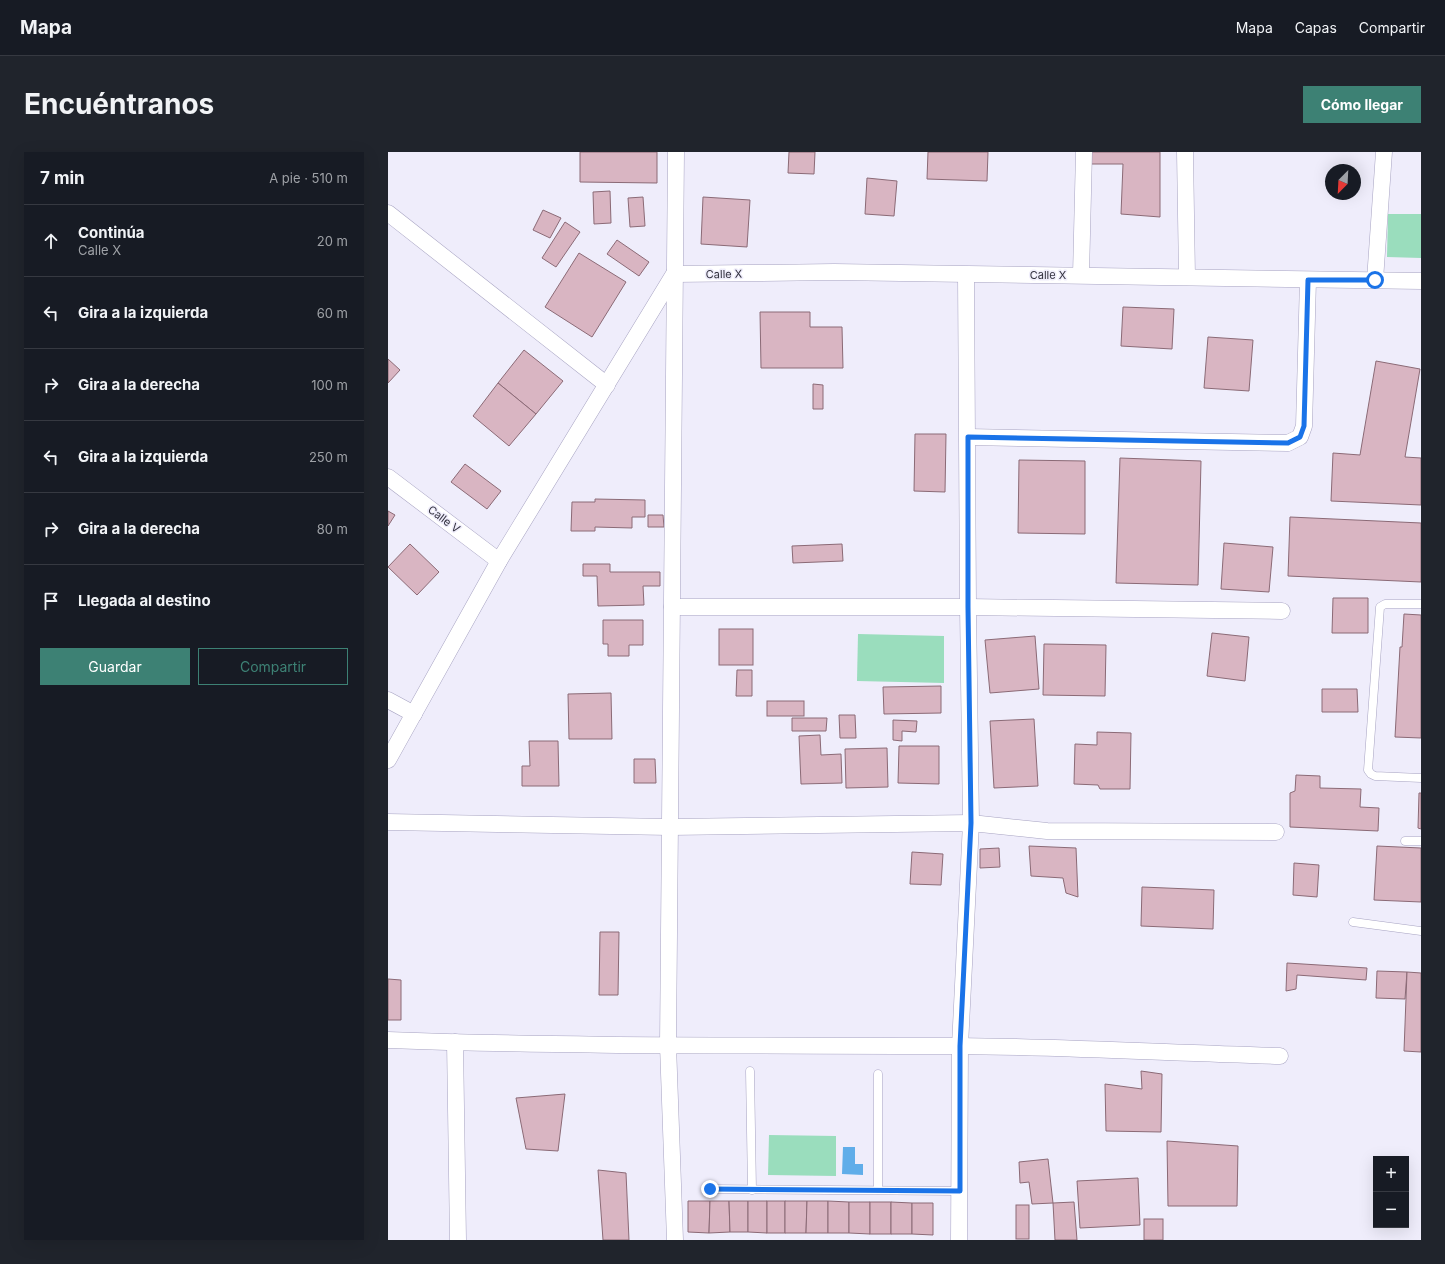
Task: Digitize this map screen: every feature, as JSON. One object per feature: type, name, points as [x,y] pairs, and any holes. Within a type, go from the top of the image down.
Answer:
[{"type":"street","points":[[675,1240],[668,1045],[676,152]]},
{"type":"street","points":[[1081,275],[1084,152]]},
{"type":"street","points":[[1185,152],[1187,277]]},
{"type":"street","points":[[1375,280],[1384,152]]},
{"type":"street","points":[[388,213],[607,385]]},
{"type":"street","name":"Calle X","points":[[674,274],[834,272],[1421,281]]},
{"type":"street","points":[[388,760],[499,561],[674,274]]},
{"type":"street","points":[[959,1240],[960,1046],[971,823],[966,275]]},
{"type":"street","points":[[968,437],[1288,443],[1300,437],[1304,426],[1308,280]]},
{"type":"street","name":"Calle V","points":[[388,477],[499,561]]},
{"type":"street","points":[[672,607],[968,607],[1282,611]]},
{"type":"street","points":[[388,700],[414,714]]},
{"type":"street","points":[[388,822],[670,827],[971,823],[1047,831],[1276,832]]},
{"type":"street","points":[[388,1040],[668,1045],[960,1046],[1280,1056]]},
{"type":"street","points":[[456,1042],[458,1240]]},
{"type":"lane","points":[[1421,604],[1385,604],[1380,608],[1368,770],[1375,776],[1421,778]]},
{"type":"lane","points":[[1405,841],[1421,842]]},
{"type":"lane","points":[[1353,922],[1421,931]]},
{"type":"lane","points":[[750,1072],[752,1190]]},
{"type":"lane","points":[[878,1074],[878,1190]]},
{"type":"lane","points":[[710,1189],[960,1191]]},
{"type":"green space","points":[[1388,214],[1421,214],[1421,258],[1387,257]]},
{"type":"green space","points":[[858,634],[944,636],[944,683],[857,681]]},
{"type":"green space","points":[[769,1135],[836,1136],[836,1176],[768,1175]]},
{"type":"water","points":[[843,1147],[855,1147],[855,1164],[863,1164],[863,1175],[842,1174]]},
{"type":"building","points":[[580,152],[657,152],[657,183],[580,182]]},
{"type":"building","points":[[789,152],[815,152],[814,174],[788,173]]},
{"type":"building","points":[[928,152],[988,152],[987,181],[927,179]]},
{"type":"building","points":[[1091,152],[1160,152],[1160,217],[1121,214],[1123,164],[1091,164]]},
{"type":"building","points":[[867,178],[897,181],[894,216],[865,214]]},
{"type":"building","points":[[610,191],[611,223],[594,224],[593,192]]},
{"type":"building","points":[[643,197],[645,226],[630,227],[628,198]]},
{"type":"building","points":[[703,197],[750,200],[747,247],[701,244]]},
{"type":"building","points":[[543,210],[561,218],[550,238],[533,230]]},
{"type":"building","points":[[565,222],[580,232],[556,267],[542,258]]},
{"type":"building","points":[[617,240],[649,262],[639,276],[607,254]]},
{"type":"building","points":[[579,253],[626,282],[592,337],[545,307]]},
{"type":"building","points":[[1123,307],[1174,309],[1172,349],[1121,346]]},
{"type":"building","points":[[760,312],[810,312],[810,327],[842,327],[843,368],[761,368]]},
{"type":"building","points":[[1208,337],[1253,340],[1249,391],[1204,388]]},
{"type":"building","points":[[524,350],[563,381],[536,414],[498,383]]},
{"type":"building","points":[[388,359],[400,370],[388,383]]},
{"type":"building","points":[[1376,361],[1420,369],[1405,457],[1421,458],[1421,505],[1331,501],[1333,453],[1360,455]]},
{"type":"building","points":[[498,383],[536,414],[509,446],[473,416]]},
{"type":"building","points":[[813,384],[823,385],[823,409],[813,409]]},
{"type":"building","points":[[915,434],[946,434],[945,492],[914,491]]},
{"type":"building","points":[[1120,458],[1201,461],[1198,585],[1116,583]]},
{"type":"building","points":[[1019,460],[1085,461],[1085,534],[1018,533]]},
{"type":"building","points":[[465,464],[501,491],[487,509],[451,482]]},
{"type":"building","points":[[595,499],[645,500],[645,517],[632,517],[632,528],[595,527],[595,531],[571,531],[572,502],[595,502]]},
{"type":"building","points":[[388,511],[395,515],[388,526]]},
{"type":"building","points":[[648,515],[663,515],[664,527],[648,527]]},
{"type":"building","points":[[1290,517],[1421,523],[1421,582],[1288,576]]},
{"type":"building","points":[[1224,543],[1273,547],[1269,592],[1221,589]]},
{"type":"building","points":[[410,544],[439,572],[417,595],[388,567]]},
{"type":"building","points":[[842,544],[843,561],[793,563],[792,546]]},
{"type":"building","points":[[583,564],[610,564],[610,572],[660,572],[660,586],[643,586],[644,605],[598,606],[597,576],[583,576]]},
{"type":"building","points":[[1333,598],[1368,598],[1368,633],[1332,633]]},
{"type":"building","points":[[1404,614],[1421,615],[1421,738],[1395,737],[1400,647],[1402,647]]},
{"type":"building","points":[[603,620],[643,620],[643,645],[629,645],[629,656],[608,656],[608,644],[603,644]]},
{"type":"building","points":[[719,629],[753,629],[753,665],[719,665]]},
{"type":"building","points":[[1212,633],[1249,637],[1245,681],[1207,676]]},
{"type":"building","points":[[1035,636],[1039,689],[990,693],[985,640]]},
{"type":"building","points":[[1044,644],[1106,645],[1105,696],[1043,695]]},
{"type":"building","points":[[737,670],[752,670],[752,696],[736,696]]},
{"type":"building","points":[[941,686],[941,713],[884,714],[883,687]]},
{"type":"building","points":[[1322,689],[1357,689],[1358,712],[1322,712]]},
{"type":"building","points":[[611,693],[612,739],[569,739],[568,694]]},
{"type":"building","points":[[767,701],[804,701],[804,716],[767,716]]},
{"type":"building","points":[[839,715],[855,715],[856,738],[840,738]]},
{"type":"building","points":[[792,718],[827,718],[826,731],[792,731]]},
{"type":"building","points":[[1034,719],[1038,786],[994,788],[990,721]]},
{"type":"building","points":[[893,720],[917,721],[916,732],[902,731],[902,741],[893,740]]},
{"type":"building","points":[[1097,732],[1131,733],[1130,789],[1100,789],[1098,785],[1074,784],[1075,744],[1097,745]]},
{"type":"building","points":[[820,735],[821,755],[841,754],[842,783],[801,784],[799,736]]},
{"type":"building","points":[[529,741],[558,741],[559,786],[522,786],[522,766],[530,766]]},
{"type":"building","points":[[899,746],[939,746],[939,784],[898,783]]},
{"type":"building","points":[[887,748],[888,787],[846,788],[845,749]]},
{"type":"building","points":[[634,759],[655,759],[656,783],[634,783]]},
{"type":"building","points":[[1296,775],[1320,776],[1320,788],[1361,789],[1360,807],[1379,808],[1378,831],[1290,827],[1290,793],[1295,791]]},
{"type":"building","points":[[1419,793],[1421,793],[1421,829],[1418,828]]},
{"type":"building","points":[[1029,846],[1076,848],[1078,897],[1066,893],[1063,878],[1031,876]]},
{"type":"building","points":[[1377,846],[1421,848],[1421,902],[1374,900]]},
{"type":"building","points":[[999,848],[1000,867],[980,868],[980,849]]},
{"type":"building","points":[[912,852],[943,854],[941,885],[910,884]]},
{"type":"building","points":[[1294,863],[1319,865],[1317,897],[1293,895]]},
{"type":"building","points":[[1142,887],[1214,890],[1213,929],[1141,926]]},
{"type":"building","points":[[600,932],[619,932],[618,995],[599,995]]},
{"type":"building","points":[[1287,963],[1367,968],[1366,980],[1297,975],[1296,989],[1286,991]]},
{"type":"building","points":[[1377,971],[1407,972],[1405,999],[1376,998]]},
{"type":"building","points":[[1407,972],[1421,973],[1421,1052],[1404,1051]]},
{"type":"building","points":[[388,979],[401,980],[401,1020],[388,1020]]},
{"type":"building","points":[[1141,1071],[1162,1074],[1161,1132],[1106,1131],[1105,1084],[1142,1089]]},
{"type":"building","points":[[565,1094],[558,1151],[526,1149],[516,1098]]},
{"type":"building","points":[[1167,1141],[1238,1146],[1237,1206],[1168,1206]]},
{"type":"building","points":[[1048,1159],[1053,1203],[1032,1204],[1029,1182],[1020,1183],[1019,1162]]},
{"type":"building","points":[[598,1170],[626,1173],[629,1240],[603,1240]]},
{"type":"building","points":[[1138,1178],[1140,1225],[1080,1228],[1077,1181]]},
{"type":"building","points":[[688,1201],[710,1201],[709,1233],[688,1232]]},
{"type":"building","points":[[710,1201],[729,1201],[730,1232],[709,1233]]},
{"type":"building","points":[[729,1201],[748,1201],[748,1232],[730,1232]]},
{"type":"building","points":[[748,1201],[767,1201],[767,1233],[748,1232]]},
{"type":"building","points":[[767,1201],[785,1201],[785,1233],[767,1233]]},
{"type":"building","points":[[785,1201],[807,1201],[806,1233],[785,1233]]},
{"type":"building","points":[[807,1201],[828,1201],[828,1233],[806,1233]]},
{"type":"building","points":[[828,1201],[849,1202],[849,1233],[828,1233]]},
{"type":"building","points":[[849,1202],[870,1202],[870,1234],[849,1233]]},
{"type":"building","points":[[870,1202],[891,1202],[891,1234],[870,1234]]},
{"type":"building","points":[[891,1202],[912,1203],[912,1234],[891,1234]]},
{"type":"building","points":[[1074,1202],[1077,1240],[1055,1240],[1053,1203]]},
{"type":"building","points":[[912,1203],[933,1203],[933,1235],[912,1234]]},
{"type":"building","points":[[1016,1205],[1029,1205],[1029,1239],[1016,1239]]},
{"type":"building","points":[[1144,1219],[1163,1219],[1163,1240],[1144,1240]]},
{"type":"route","points":[[710,1189],[960,1191],[960,1046],[971,823],[968,607],[968,437],[1288,443],[1300,437],[1304,426],[1308,280],[1375,280]]}]
